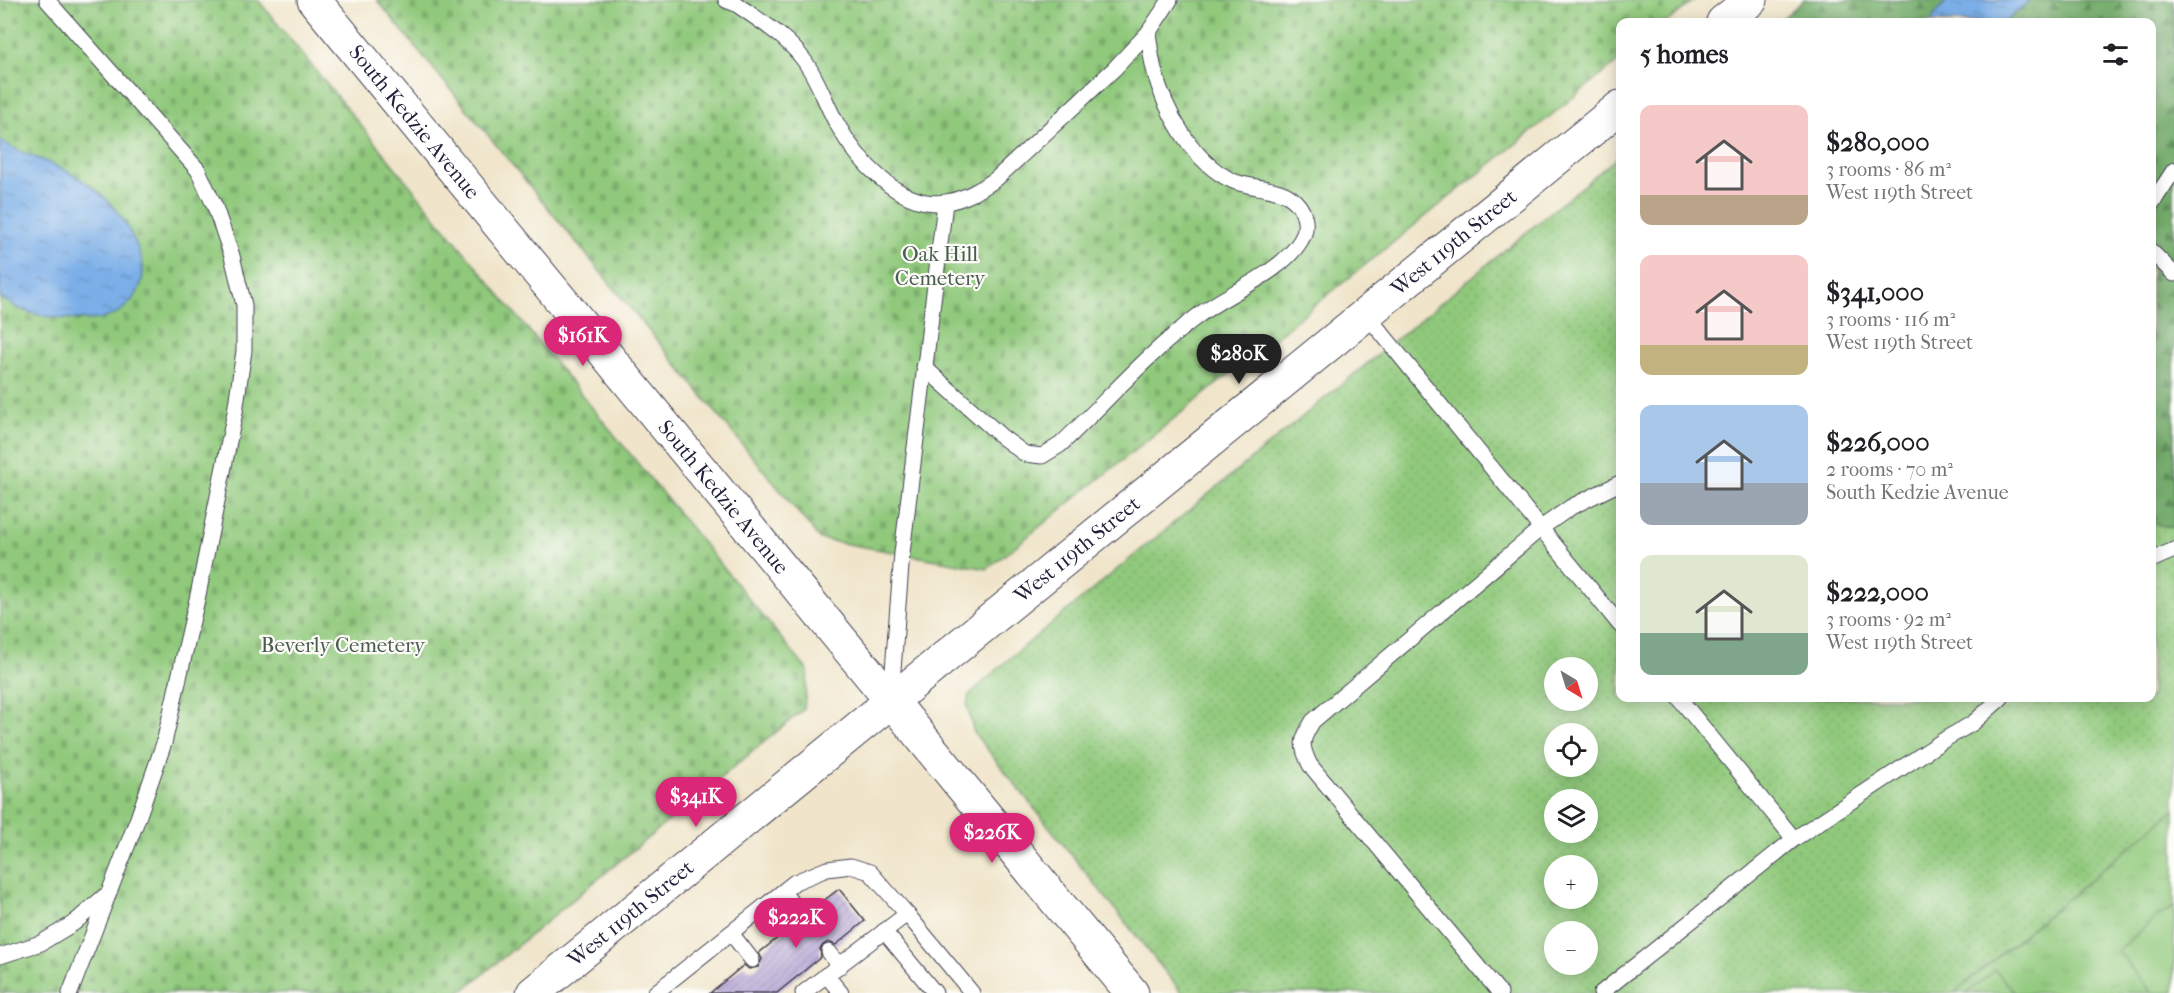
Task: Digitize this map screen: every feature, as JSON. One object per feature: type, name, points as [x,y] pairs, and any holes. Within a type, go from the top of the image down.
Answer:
[{"type":"street","name":"South Kedzie Avenue","points":[[314,0],[1132,993]]},
{"type":"street","points":[[1729,18],[1751,0]]},
{"type":"street","name":"West 119th Street","points":[[533,993],[1616,110]]},
{"type":"lane","points":[[47,0],[198,170],[215,207],[232,256],[244,305],[243,351],[235,412],[198,595],[164,743],[138,818],[70,993]]},
{"type":"lane","points":[[733,1],[789,43],[805,61],[838,126],[864,162],[886,185],[917,200],[945,203],[974,194],[996,179],[1047,133],[1148,33],[1170,0]]},
{"type":"lane","points":[[924,367],[1002,437],[1025,454],[1042,456],[1060,445],[1160,348],[1192,321],[1240,287],[1271,271],[1302,240],[1306,225],[1302,209],[1289,196],[1234,181],[1213,169],[1186,140],[1167,106],[1154,70],[1148,33]]},
{"type":"lane","points":[[2156,198],[2174,170]]},
{"type":"lane","points":[[891,702],[902,553],[945,203]]},
{"type":"lane","points":[[2156,256],[2174,274]]},
{"type":"lane","points":[[1366,314],[1616,620]]},
{"type":"lane","points":[[1500,993],[1310,765],[1302,750],[1303,736],[1313,721],[1541,528],[1571,507],[1616,485]]},
{"type":"lane","points":[[2156,558],[2174,550]]},
{"type":"lane","points":[[1682,702],[1794,839]]},
{"type":"lane","points":[[1601,993],[1794,839],[1973,723],[1997,702]]},
{"type":"lane","points":[[660,991],[795,882],[827,869],[851,866],[870,872],[972,993]]},
{"type":"lane","points":[[783,892],[804,920]]},
{"type":"lane","points":[[0,956],[41,943],[74,923],[108,894]]},
{"type":"lane","points":[[803,993],[907,914]]},
{"type":"lane","points":[[884,931],[935,993]]},
{"type":"lane","points":[[731,933],[752,960]]},
{"type":"lane","points":[[829,952],[840,966]]},
{"type":"lane","points":[[826,975],[841,993]]},
{"type":"green space","name":"Beverly Cemetery","points":[[0,0],[258,0],[808,671],[804,709],[460,993],[0,993]]},
{"type":"green space","name":"Oak Hill Cemetery","points":[[377,0],[1695,0],[1672,18],[1616,18],[1616,63],[987,569],[820,539]]},
{"type":"green space","points":[[1804,0],[2174,0],[2174,528],[2156,524],[2156,18],[1783,18]]},
{"type":"green space","points":[[1616,158],[1616,702],[2156,702],[2156,524],[2174,528],[2174,810],[1954,993],[1182,993],[974,733],[967,705],[969,695],[1011,657]]},
{"type":"green space","points":[[2174,810],[2174,993],[1954,993]]},
{"type":"green space","points":[[2174,907],[2174,993],[2152,993],[2118,951],[2155,918]]},
{"type":"green space","points":[[1995,970],[2015,993],[1967,993]]},
{"type":"water","points":[[1947,0],[2030,0],[2010,18],[1933,18]]},
{"type":"water","points":[[0,140],[77,177],[95,189],[116,210],[137,246],[143,268],[136,294],[117,313],[100,319],[85,320],[42,316],[14,306],[0,297]]},
{"type":"building","points":[[839,889],[865,921],[836,945],[828,942],[823,945],[820,949],[821,957],[777,993],[710,993],[744,965],[749,969],[758,967],[762,959],[759,953],[795,924],[801,928],[810,926],[814,918],[810,911]]}]
